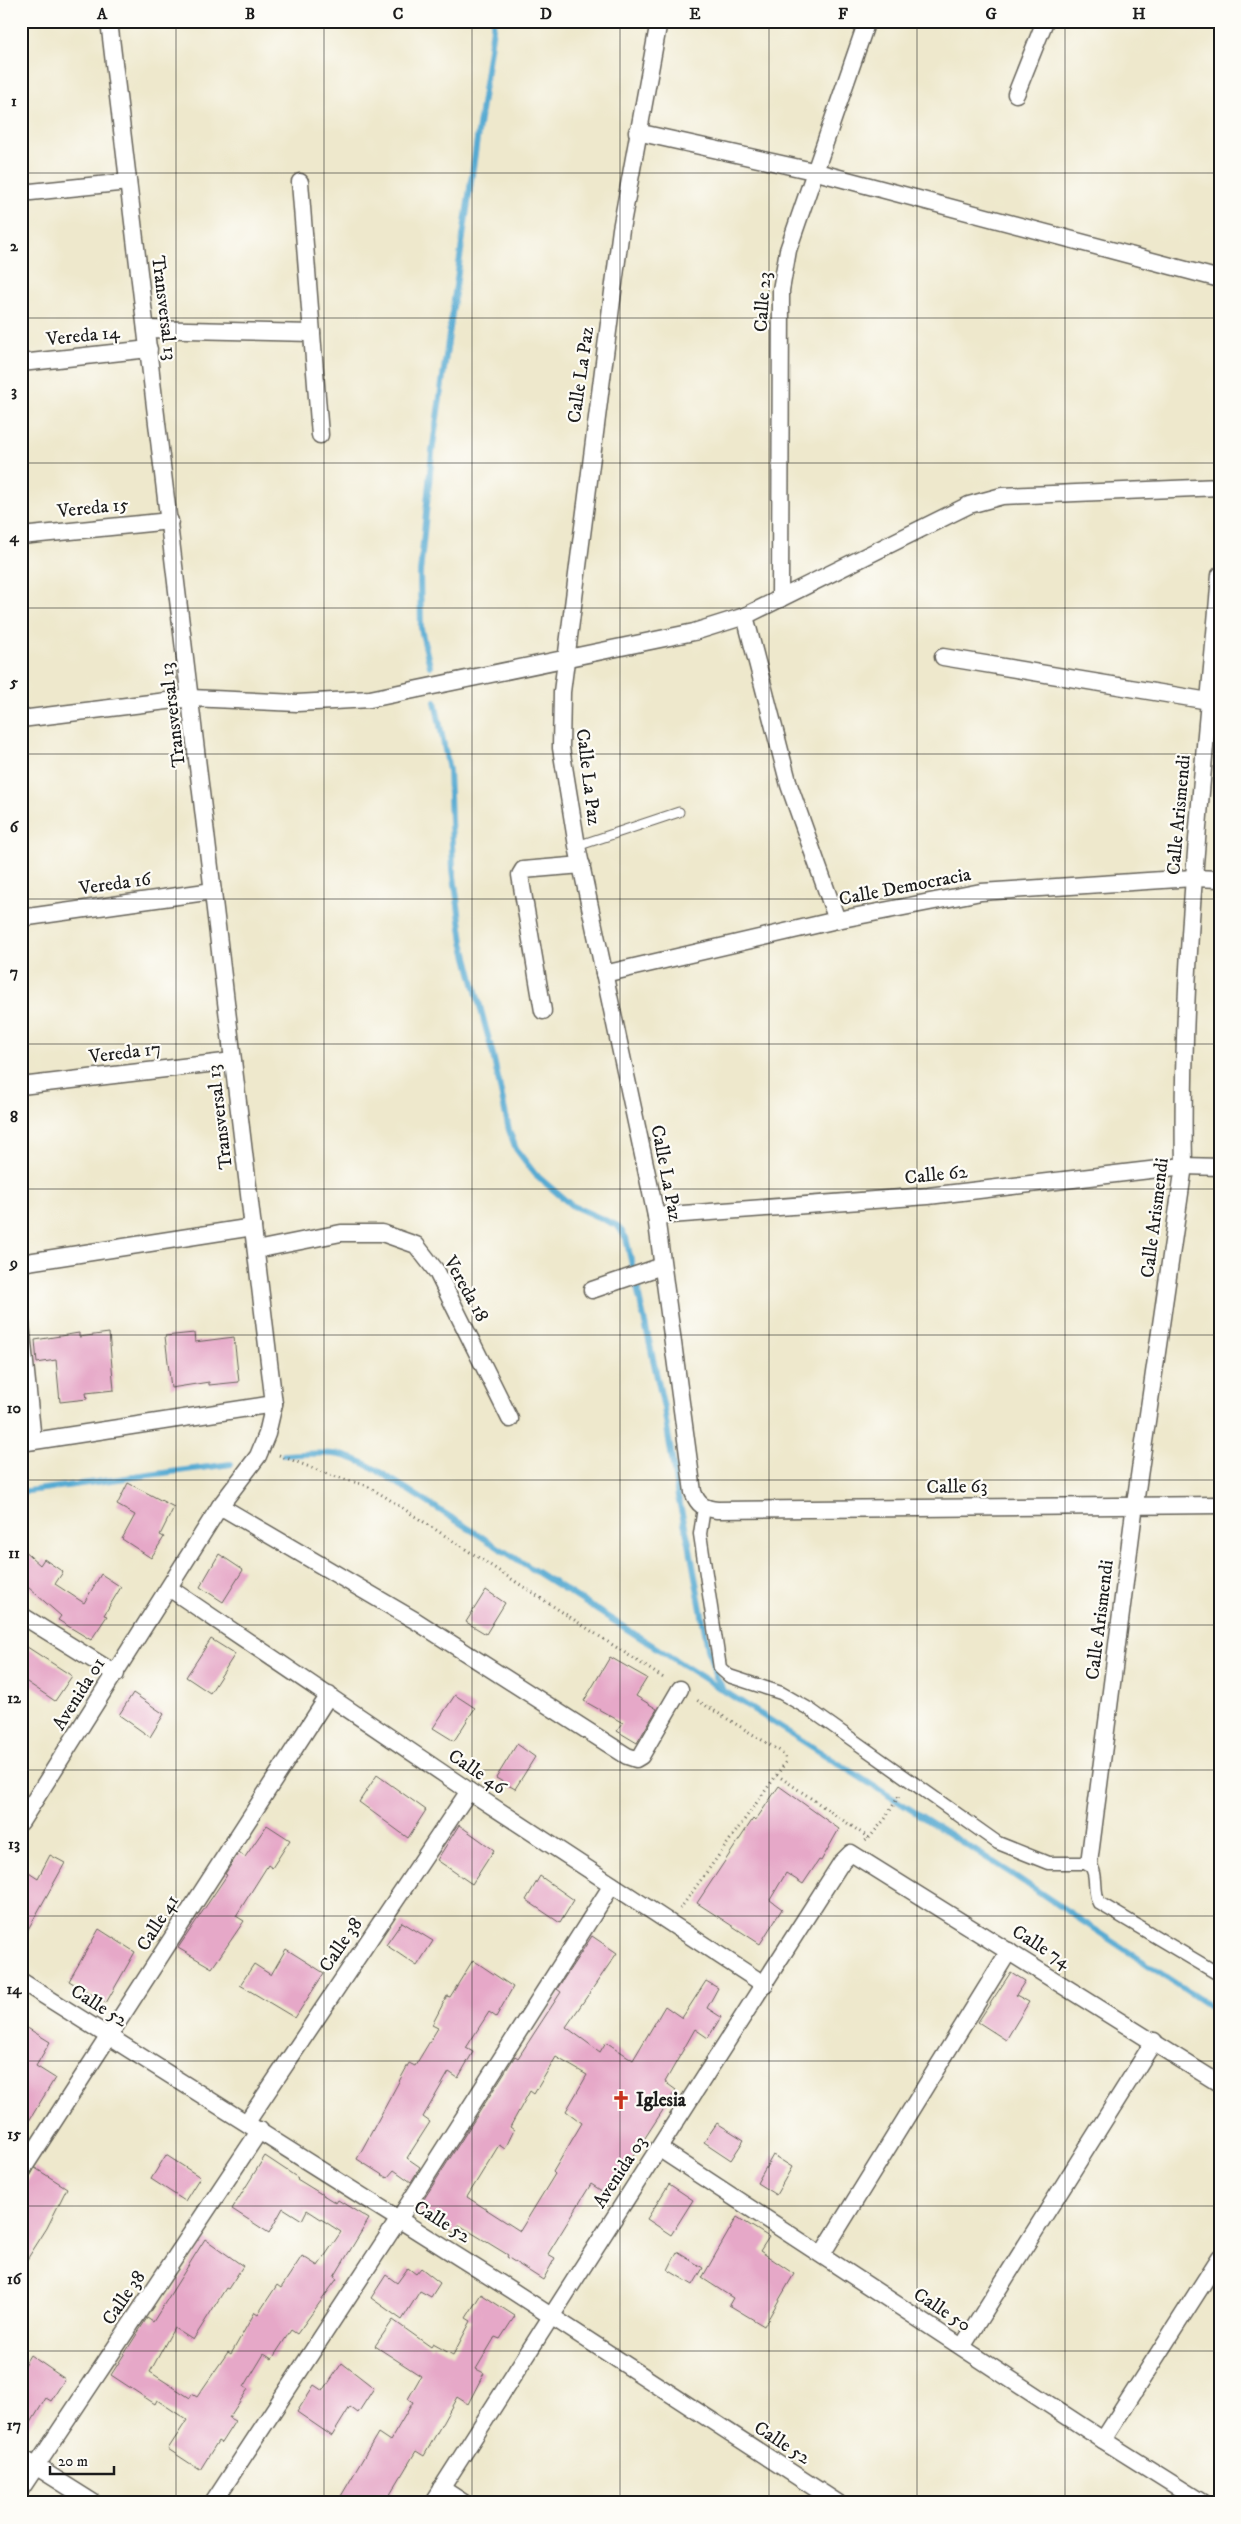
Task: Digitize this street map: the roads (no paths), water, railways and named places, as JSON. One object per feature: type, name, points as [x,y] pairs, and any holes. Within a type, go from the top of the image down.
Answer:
[{"type":"street","name":"Transversal 13","points":[[109,21],[274,1404]]},
{"type":"street","name":"Calle La Paz","points":[[659,21],[637,132],[621,229],[586,489],[562,692],[561,748],[577,846],[656,1216],[693,1492],[701,1506]]},
{"type":"street","name":"Calle 23","points":[[780,599],[781,290],[788,250],[866,21]]},
{"type":"street","points":[[1016,94],[1046,21]]},
{"type":"street","points":[[637,132],[814,171],[1220,279]]},
{"type":"street","points":[[21,193],[128,182]]},
{"type":"street","points":[[300,182],[320,435]]},
{"type":"street","points":[[146,329],[312,333]]},
{"type":"street","name":"Vereda 14","points":[[21,363],[149,349]]},
{"type":"street","points":[[21,719],[191,698],[297,703],[370,699],[694,632],[745,616],[969,505],[1002,496],[1220,487]]},
{"type":"street","name":"Vereda 15","points":[[21,536],[170,520]]},
{"type":"street","name":"Calle Arismendi","points":[[1089,1863],[1135,1504],[1184,1166],[1184,1115],[1193,878],[1217,635],[1220,575]]},
{"type":"street","points":[[745,616],[789,785],[837,920]]},
{"type":"street","points":[[943,657],[1209,701]]},
{"type":"street","points":[[543,1011],[520,875],[523,870],[582,865]]},
{"type":"street","name":"Calle Democracia","points":[[604,974],[837,920],[981,892],[1193,878],[1220,879]]},
{"type":"street","name":"Vereda 16","points":[[21,918],[213,891]]},
{"type":"street","name":"Vereda 17","points":[[21,1086],[233,1061]]},
{"type":"street","name":"Calle 62","points":[[656,1216],[928,1196],[1184,1166],[1220,1167]]},
{"type":"street","points":[[21,1263],[253,1227]]},
{"type":"street","name":"Vereda 18","points":[[256,1250],[342,1233],[382,1233],[416,1245],[437,1272],[510,1419]]},
{"type":"street","points":[[592,1290],[662,1266]]},
{"type":"street","points":[[21,1324],[27,1442],[274,1404]]},
{"type":"street","name":"Avenida 01","points":[[21,1822],[28,1798],[116,1674],[220,1506],[251,1467],[262,1446],[274,1404]]},
{"type":"street","name":"Calle 63","points":[[701,1506],[717,1510],[1135,1504],[1220,1505]]},
{"type":"street","points":[[220,1506],[416,1621],[627,1756],[636,1759],[641,1756],[680,1689]]},
{"type":"street","points":[[701,1506],[700,1534],[720,1668],[729,1676],[781,1693],[809,1709],[998,1843],[1048,1863],[1089,1863],[1095,1870],[1095,1895],[1099,1903],[1220,1975]]},
{"type":"street","name":"Calle 46","points":[[169,1588],[469,1791],[765,1985]]},
{"type":"street","points":[[21,1615],[116,1674]]},
{"type":"street","name":"Calle 41","points":[[21,2172],[329,1695]]},
{"type":"street","name":"Calle 38","points":[[21,2489],[469,1791]]},
{"type":"street","name":"Calle 74","points":[[846,1858],[1009,1951],[1220,2084]]},
{"type":"street","name":"Avenida 03","points":[[432,2503],[846,1858]]},
{"type":"street","points":[[213,2503],[400,2219],[612,1885]]},
{"type":"street","points":[[822,2254],[1009,1951]]},
{"type":"street","name":"Calle 52","points":[[21,1981],[400,2219],[838,2503]]},
{"type":"street","points":[[962,2347],[1154,2041]]},
{"type":"street","name":"Calle 50","points":[[660,2148],[1103,2440],[1203,2503]]},
{"type":"street","points":[[1103,2440],[1220,2257]]},
{"type":"street","points":[[21,2457],[94,2503]]},
{"type":"street","points":[[441,2488],[464,2503]]},
{"type":"lane","points":[[577,846],[679,812]]},
{"type":"waterway","points":[[430,666],[421,629],[420,573],[432,453],[494,21]]},
{"type":"waterway","points":[[435,701],[449,770],[453,869],[463,942],[493,1055],[509,1130],[516,1149],[535,1174],[571,1205],[618,1226],[626,1238],[664,1408],[678,1497],[689,1543],[708,1649],[716,1677],[723,1688]]},
{"type":"waterway","points":[[284,1455],[321,1453],[341,1455],[375,1469],[1012,1874],[1220,2013]]},
{"type":"waterway","points":[[21,1492],[231,1464]]},
{"type":"place","name":"Iglesia","points":[[621,2100]]}]
